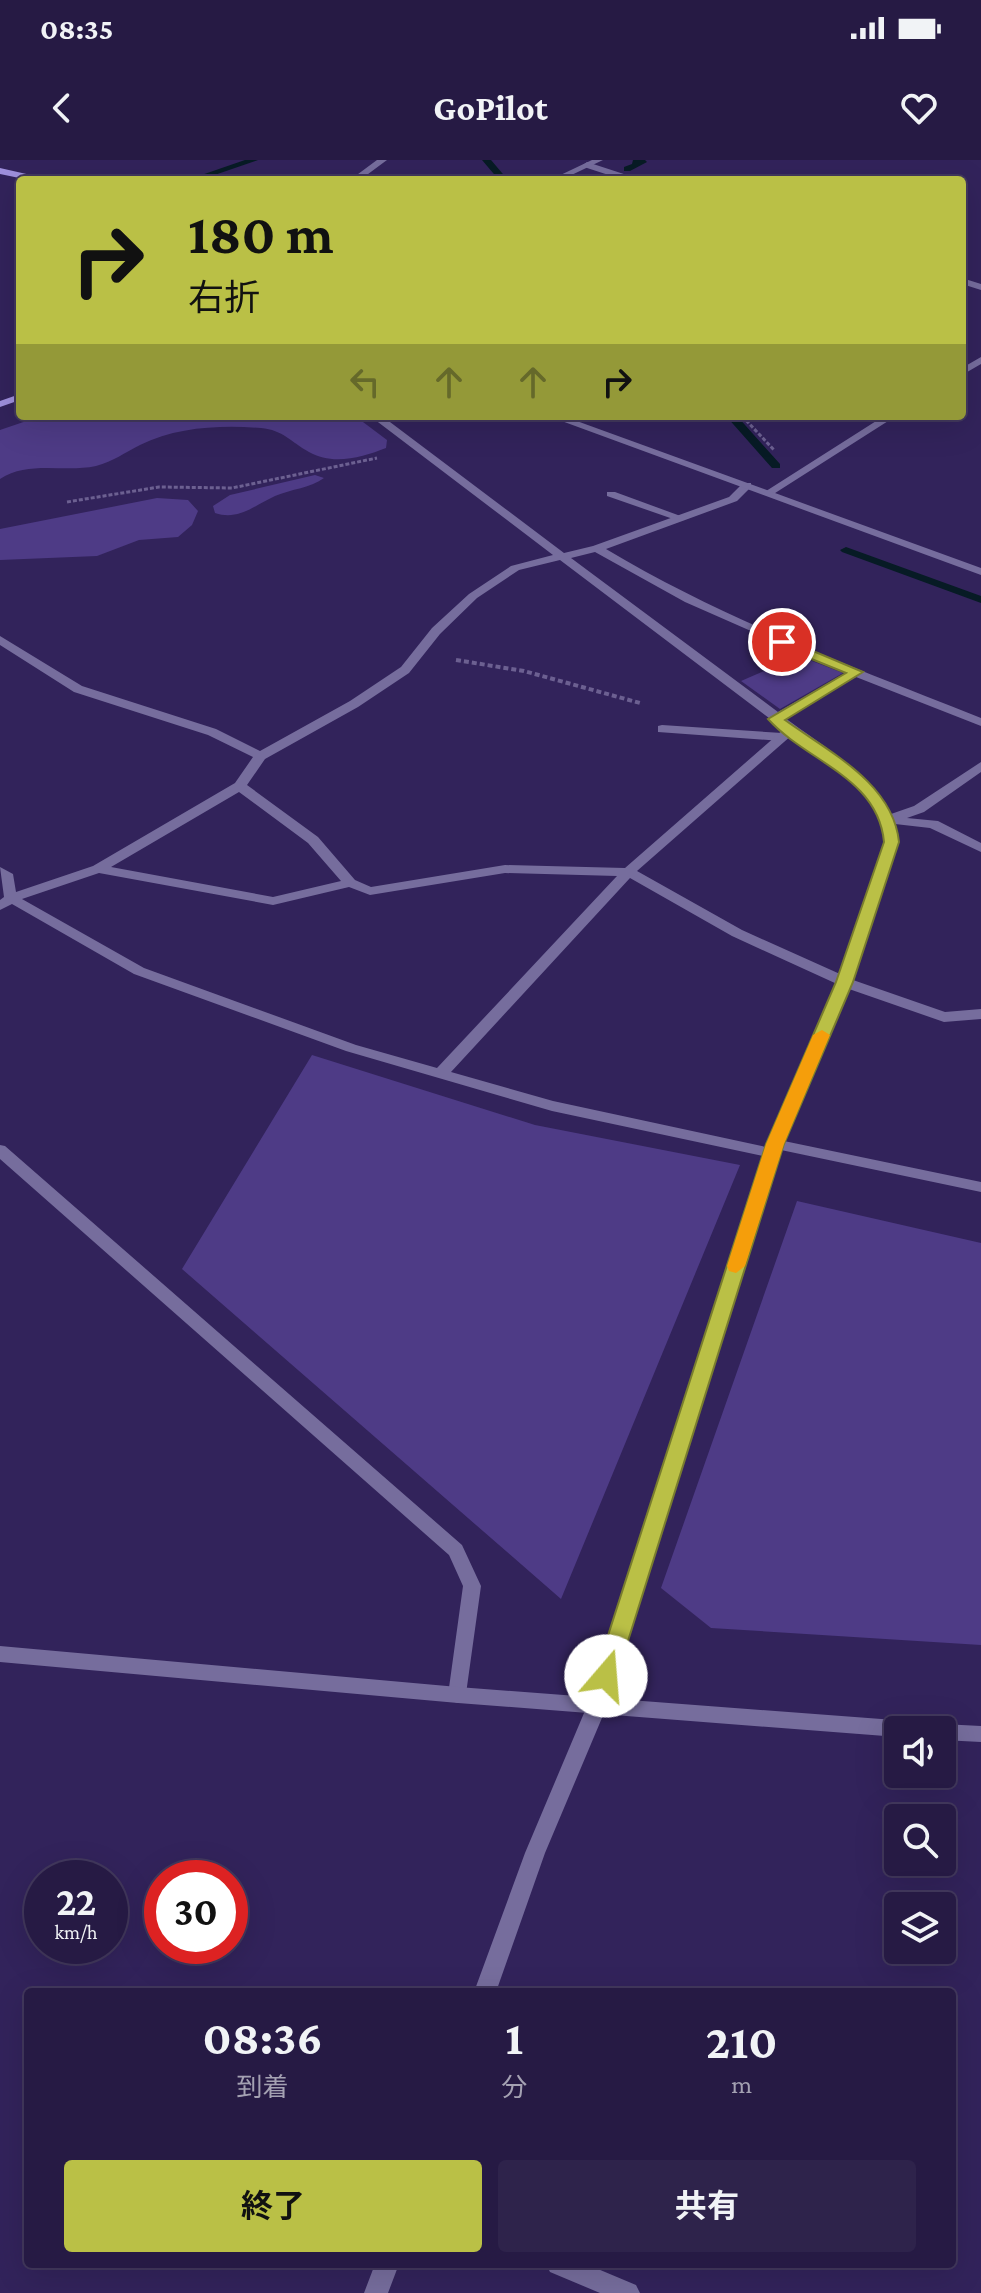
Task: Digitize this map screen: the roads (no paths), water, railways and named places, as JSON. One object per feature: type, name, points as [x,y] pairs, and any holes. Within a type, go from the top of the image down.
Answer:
[{"type":"main road","points":[[0,171],[23,176]]},
{"type":"street","points":[[360,176],[383,160]]},
{"type":"street","points":[[563,176],[599,160]]},
{"type":"street","points":[[587,165],[621,176]]},
{"type":"street","points":[[381,420],[775,719],[786,734],[853,775],[882,805],[892,842],[845,982],[773,1148],[597,1706],[535,1853],[486,1988]]},
{"type":"street","points":[[564,420],[981,572]]},
{"type":"street","points":[[768,493],[885,420]]},
{"type":"street","points":[[6,902],[98,869],[240,786],[260,756],[354,704],[405,670],[473,596],[515,568],[597,548],[733,499],[747,485]]},
{"type":"street","points":[[611,494],[680,518]]},
{"type":"street","points":[[597,548],[645,579],[757,633],[981,722]]},
{"type":"street","points":[[0,640],[78,689],[212,732],[260,756]]},
{"type":"street","points":[[775,719],[857,672]]},
{"type":"street","points":[[662,729],[786,734]]},
{"type":"street","points":[[439,1075],[628,872],[786,734]]},
{"type":"street","points":[[888,820],[919,809],[981,766]]},
{"type":"street","points":[[240,786],[313,840],[350,883],[370,891],[505,869],[628,872],[737,933],[845,982],[944,1017],[981,1014]]},
{"type":"street","points":[[888,820],[933,824],[981,848]]},
{"type":"street","points":[[98,869],[273,901],[350,883]]},
{"type":"street","points":[[0,871],[6,874],[6,902]]},
{"type":"street","points":[[6,902],[139,971],[351,1048],[439,1075],[552,1106],[981,1187]]},
{"type":"street","points":[[0,1150],[456,1550],[472,1586],[458,1695]]},
{"type":"street","points":[[0,1654],[458,1695],[884,1727]]},
{"type":"street","points":[[956,1733],[981,1734]]},
{"type":"street","points":[[376,2293],[385,2268]]},
{"type":"street","points":[[568,2268],[628,2293]]},
{"type":"waterway","points":[[204,176],[254,160]]},
{"type":"waterway","points":[[486,160],[500,176]]},
{"type":"waterway","points":[[627,169],[643,162],[635,162]]},
{"type":"waterway","points":[[735,420],[776,466]]},
{"type":"waterway","points":[[846,550],[981,600]]}]
